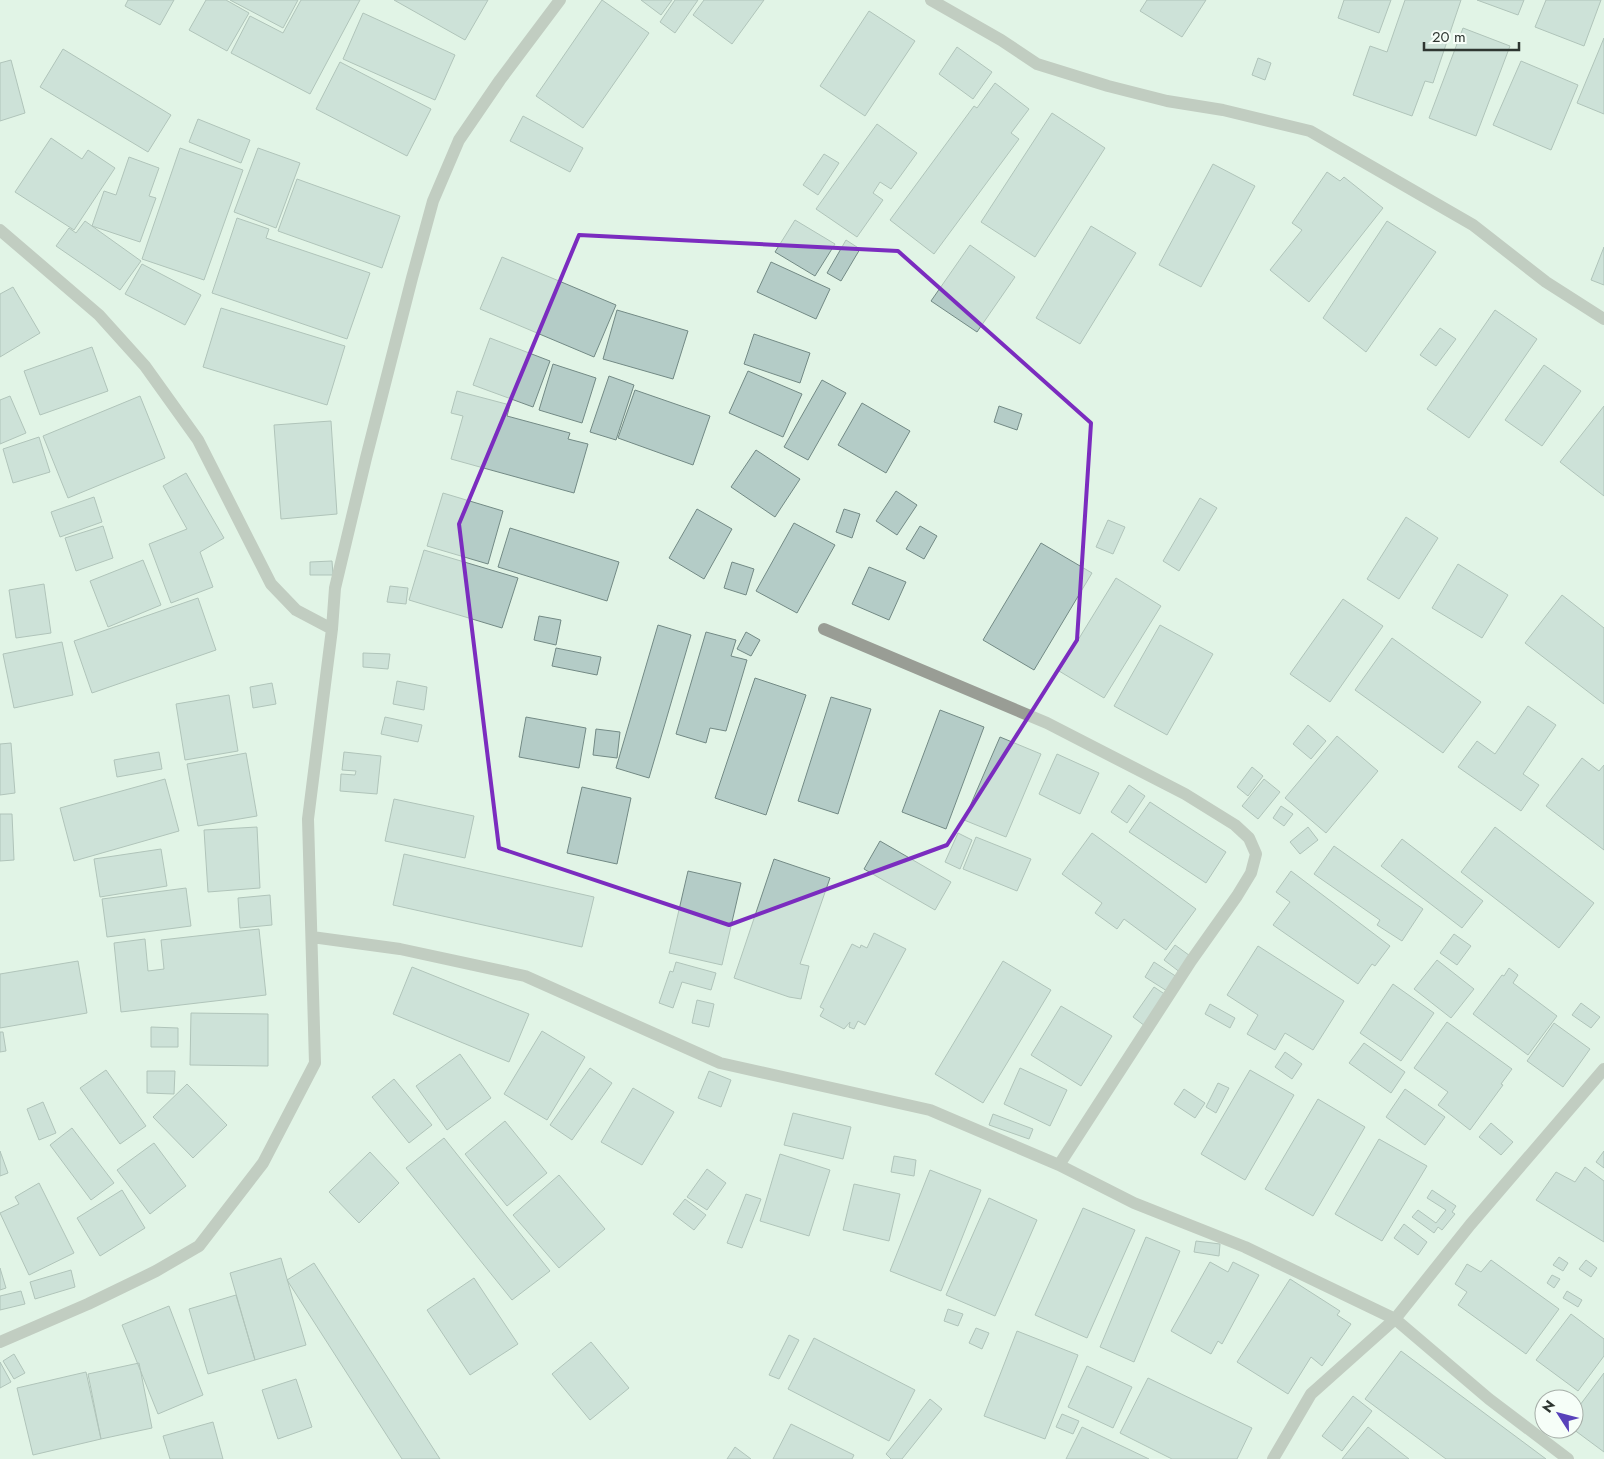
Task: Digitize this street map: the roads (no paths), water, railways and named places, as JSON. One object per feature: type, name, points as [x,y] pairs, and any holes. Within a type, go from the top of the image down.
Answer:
[{"type":"street","points":[[0,1342],[88,1304],[156,1271],[199,1246],[263,1163],[314,1063],[308,818],[332,629],[335,588],[409,288],[433,201],[459,140],[500,80],[560,0]]},
{"type":"street","points":[[931,0],[1001,40],[1037,64],[1108,86],[1167,101],[1223,110],[1310,132],[1473,225],[1546,282],[1604,318]]},
{"type":"street","points":[[0,230],[99,315],[145,366],[198,440],[271,584],[296,610],[332,629]]},
{"type":"street","points":[[824,629],[1047,723],[1177,790],[1235,825],[1249,838],[1256,854],[1251,873],[1191,961],[1059,1166]]},
{"type":"street","points":[[312,937],[400,949],[525,976],[720,1063],[930,1110],[1059,1166],[1134,1203],[1245,1247],[1396,1319],[1489,1399],[1568,1459]]},
{"type":"street","points":[[1272,1459],[1311,1394],[1396,1319],[1470,1225],[1604,1069]]}]
